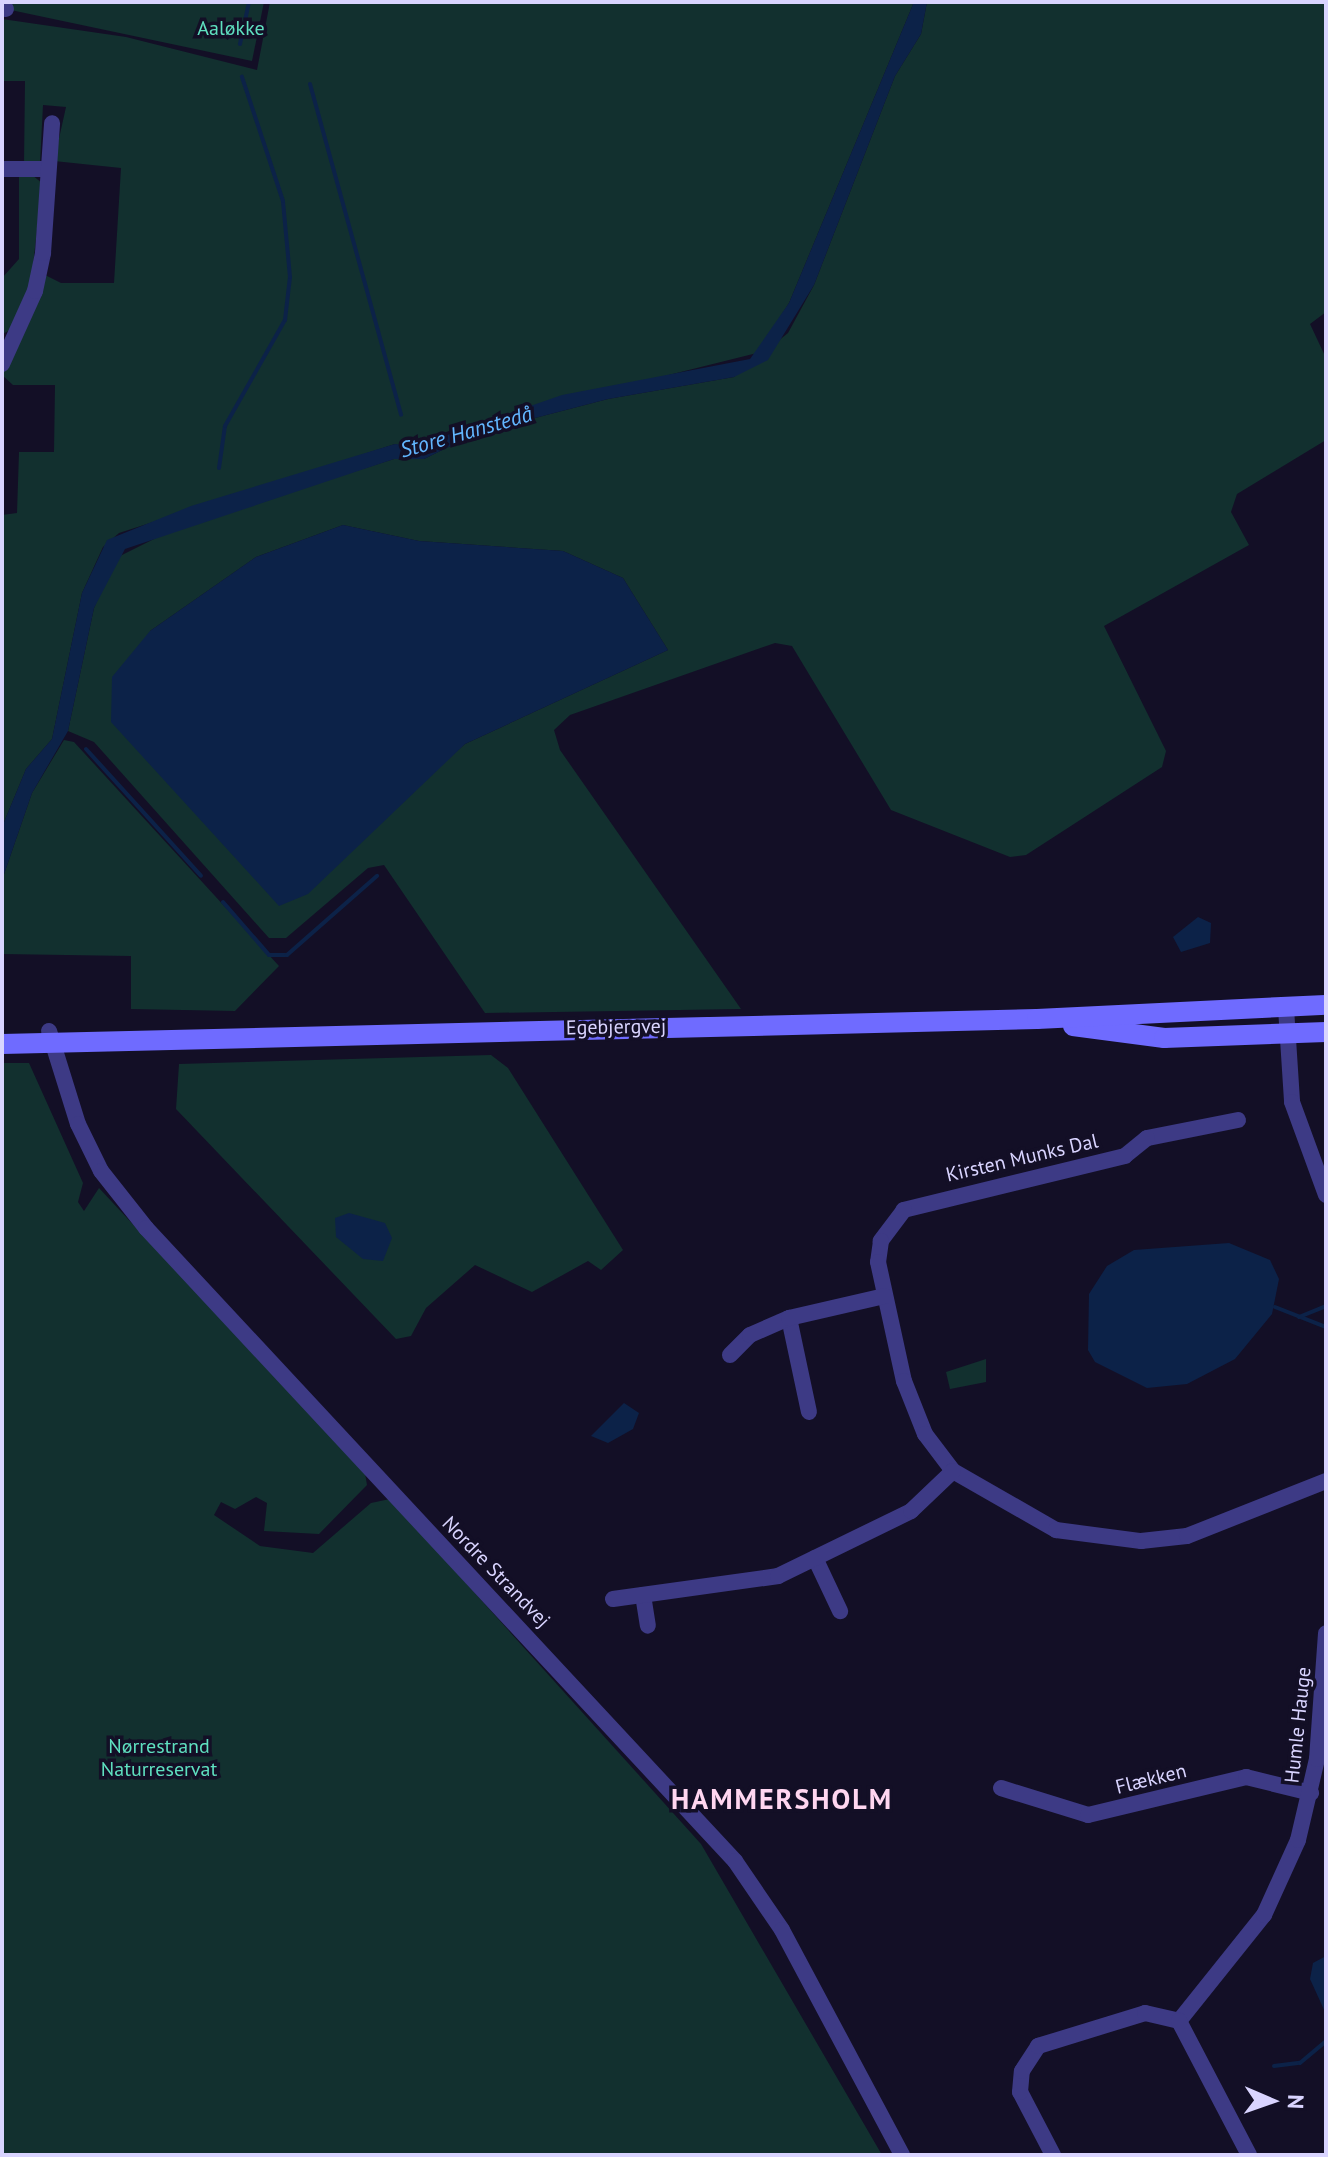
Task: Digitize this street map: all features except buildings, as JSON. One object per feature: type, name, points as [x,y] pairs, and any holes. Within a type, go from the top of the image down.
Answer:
[{"type":"street","points":[[2,364],[43,253],[52,123]]},
{"type":"street","points":[[2,169],[48,169]]},
{"type":"street","name":"Egebjergvej","points":[[2,1044],[49,1038],[1037,1019],[1326,1005]]},
{"type":"street","points":[[1286,1008],[1292,1102],[1326,1195]]},
{"type":"street","points":[[1288,1036],[1301,1019],[1326,1016]]},
{"type":"street","name":"Egebjergvej","points":[[1037,1019],[1164,1038],[1288,1036],[1326,1032]]},
{"type":"street","name":"Egebjergvej","points":[[2,1031],[49,1038]]},
{"type":"street","name":"Nordre Strandvej","points":[[49,1038],[101,1171],[146,1228],[735,1861],[782,1930],[902,2155]]},
{"type":"street","name":"Kirsten Munks Dal","points":[[1238,1120],[1147,1138],[1125,1156],[904,1210],[881,1241],[884,1296],[911,1402],[953,1471],[1056,1530],[1141,1541],[1220,1526],[1326,1481]]},
{"type":"street","points":[[730,1355],[750,1335],[789,1318],[884,1296]]},
{"type":"street","points":[[789,1318],[809,1412]]},
{"type":"street","points":[[613,1599],[778,1576],[911,1511],[953,1471]]},
{"type":"street","points":[[815,1558],[840,1611]]},
{"type":"street","points":[[643,1595],[648,1626]]},
{"type":"street","name":"Humle Hauge","points":[[1179,2021],[1264,1915],[1311,1793],[1324,1719],[1326,1633]]},
{"type":"street","name":"Flækken","points":[[1001,1788],[1088,1815],[1246,1777],[1311,1793]]},
{"type":"street","points":[[1053,2155],[1020,2092],[1022,2071],[1038,2046],[1145,2013],[1179,2021],[1249,2155]]},
{"type":"green space","name":"Aaløkke","points":[[11,2],[264,2],[252,61],[6,9]]},
{"type":"green space","points":[[270,2],[914,2],[789,303],[757,353],[456,428],[408,448],[395,444],[119,533],[103,547],[82,593],[52,739],[26,769],[2,827],[2,515],[17,513],[19,452],[54,452],[55,385],[13,385],[2,375],[45,275],[61,283],[114,283],[121,168],[54,161],[66,107],[43,105],[40,164],[24,164],[25,81],[2,81],[2,19],[126,37],[257,70]]},
{"type":"green space","points":[[927,2],[1326,2],[1326,312],[1310,324],[1326,358],[1326,440],[1237,494],[1231,512],[1249,545],[1104,626],[1166,751],[1162,767],[1026,855],[1010,857],[891,810],[792,646],[775,643],[570,715],[554,730],[560,750],[741,1009],[485,1013],[384,865],[368,868],[286,938],[269,938],[94,742],[68,731],[94,608],[116,558],[176,528],[394,459],[424,459],[477,433],[608,399],[734,377],[788,333],[814,285],[895,76],[921,34]],"holes":[[[343,525],[419,541],[563,551],[623,578],[668,650],[465,744],[399,802],[150,631],[256,557]]]},
{"type":"green space","points":[[32,175],[42,183],[32,275],[15,328],[2,334],[2,278],[19,259],[19,177]]},
{"type":"green space","points":[[64,740],[74,742],[279,966],[235,1011],[131,1009],[131,956],[2,954],[2,880],[32,793]]},
{"type":"green space","points":[[491,1055],[508,1068],[623,1250],[601,1270],[588,1261],[532,1292],[475,1265],[426,1308],[411,1336],[396,1339],[176,1109],[179,1064]]},
{"type":"green space","name":"Nørrestrand Naturreservat","points":[[2,1063],[29,1063],[83,1183],[78,1202],[84,1211],[99,1188],[365,1473],[367,1485],[319,1534],[264,1531],[267,1503],[256,1497],[235,1509],[221,1502],[214,1515],[260,1546],[313,1553],[371,1503],[390,1499],[701,1844],[882,2155],[2,2155]]},
{"type":"green space","points":[[986,1359],[986,1382],[950,1389],[946,1372]]},
{"type":"water","name":"Store Hanstedå","points":[[914,2],[927,2],[921,34],[895,76],[814,285],[768,360],[734,377],[608,399],[477,433],[424,459],[394,459],[125,549],[94,608],[68,731],[32,793],[2,880],[2,827],[26,769],[52,739],[82,593],[107,540],[191,506],[395,444],[416,446],[562,395],[750,359],[789,303]]},
{"type":"water","points":[[343,525],[419,541],[563,551],[623,578],[668,650],[465,744],[308,894],[279,906],[111,722],[112,677],[150,631],[256,557]]},
{"type":"water","points":[[1198,917],[1211,923],[1210,943],[1181,952],[1173,937]]},
{"type":"water","points":[[349,1213],[385,1223],[392,1238],[383,1261],[363,1259],[336,1237],[335,1218]]},
{"type":"water","points":[[1229,1243],[1270,1260],[1279,1279],[1272,1314],[1235,1359],[1187,1384],[1147,1388],[1095,1362],[1088,1350],[1089,1294],[1107,1266],[1134,1250]]},
{"type":"water","points":[[624,1403],[639,1413],[633,1429],[608,1443],[591,1436]]},
{"type":"water","points":[[1326,1956],[1326,2014],[1310,1979],[1313,1963]]},
{"type":"waterway","points":[[240,44],[249,2]]},
{"type":"waterway","points":[[219,468],[225,426],[285,320],[290,277],[283,201],[242,77]]},
{"type":"waterway","points":[[310,84],[401,415]]},
{"type":"waterway","points":[[86,749],[201,876]]},
{"type":"waterway","points":[[223,902],[269,955],[287,955],[377,876]]},
{"type":"waterway","points":[[1299,1317],[1326,1306]]},
{"type":"waterway","points":[[1275,1307],[1326,1327]]},
{"type":"waterway","points":[[1274,2066],[1300,2063],[1326,2041]]},
{"type":"district","name":"HAMMERSHOLM","points":[[782,1799]]}]
